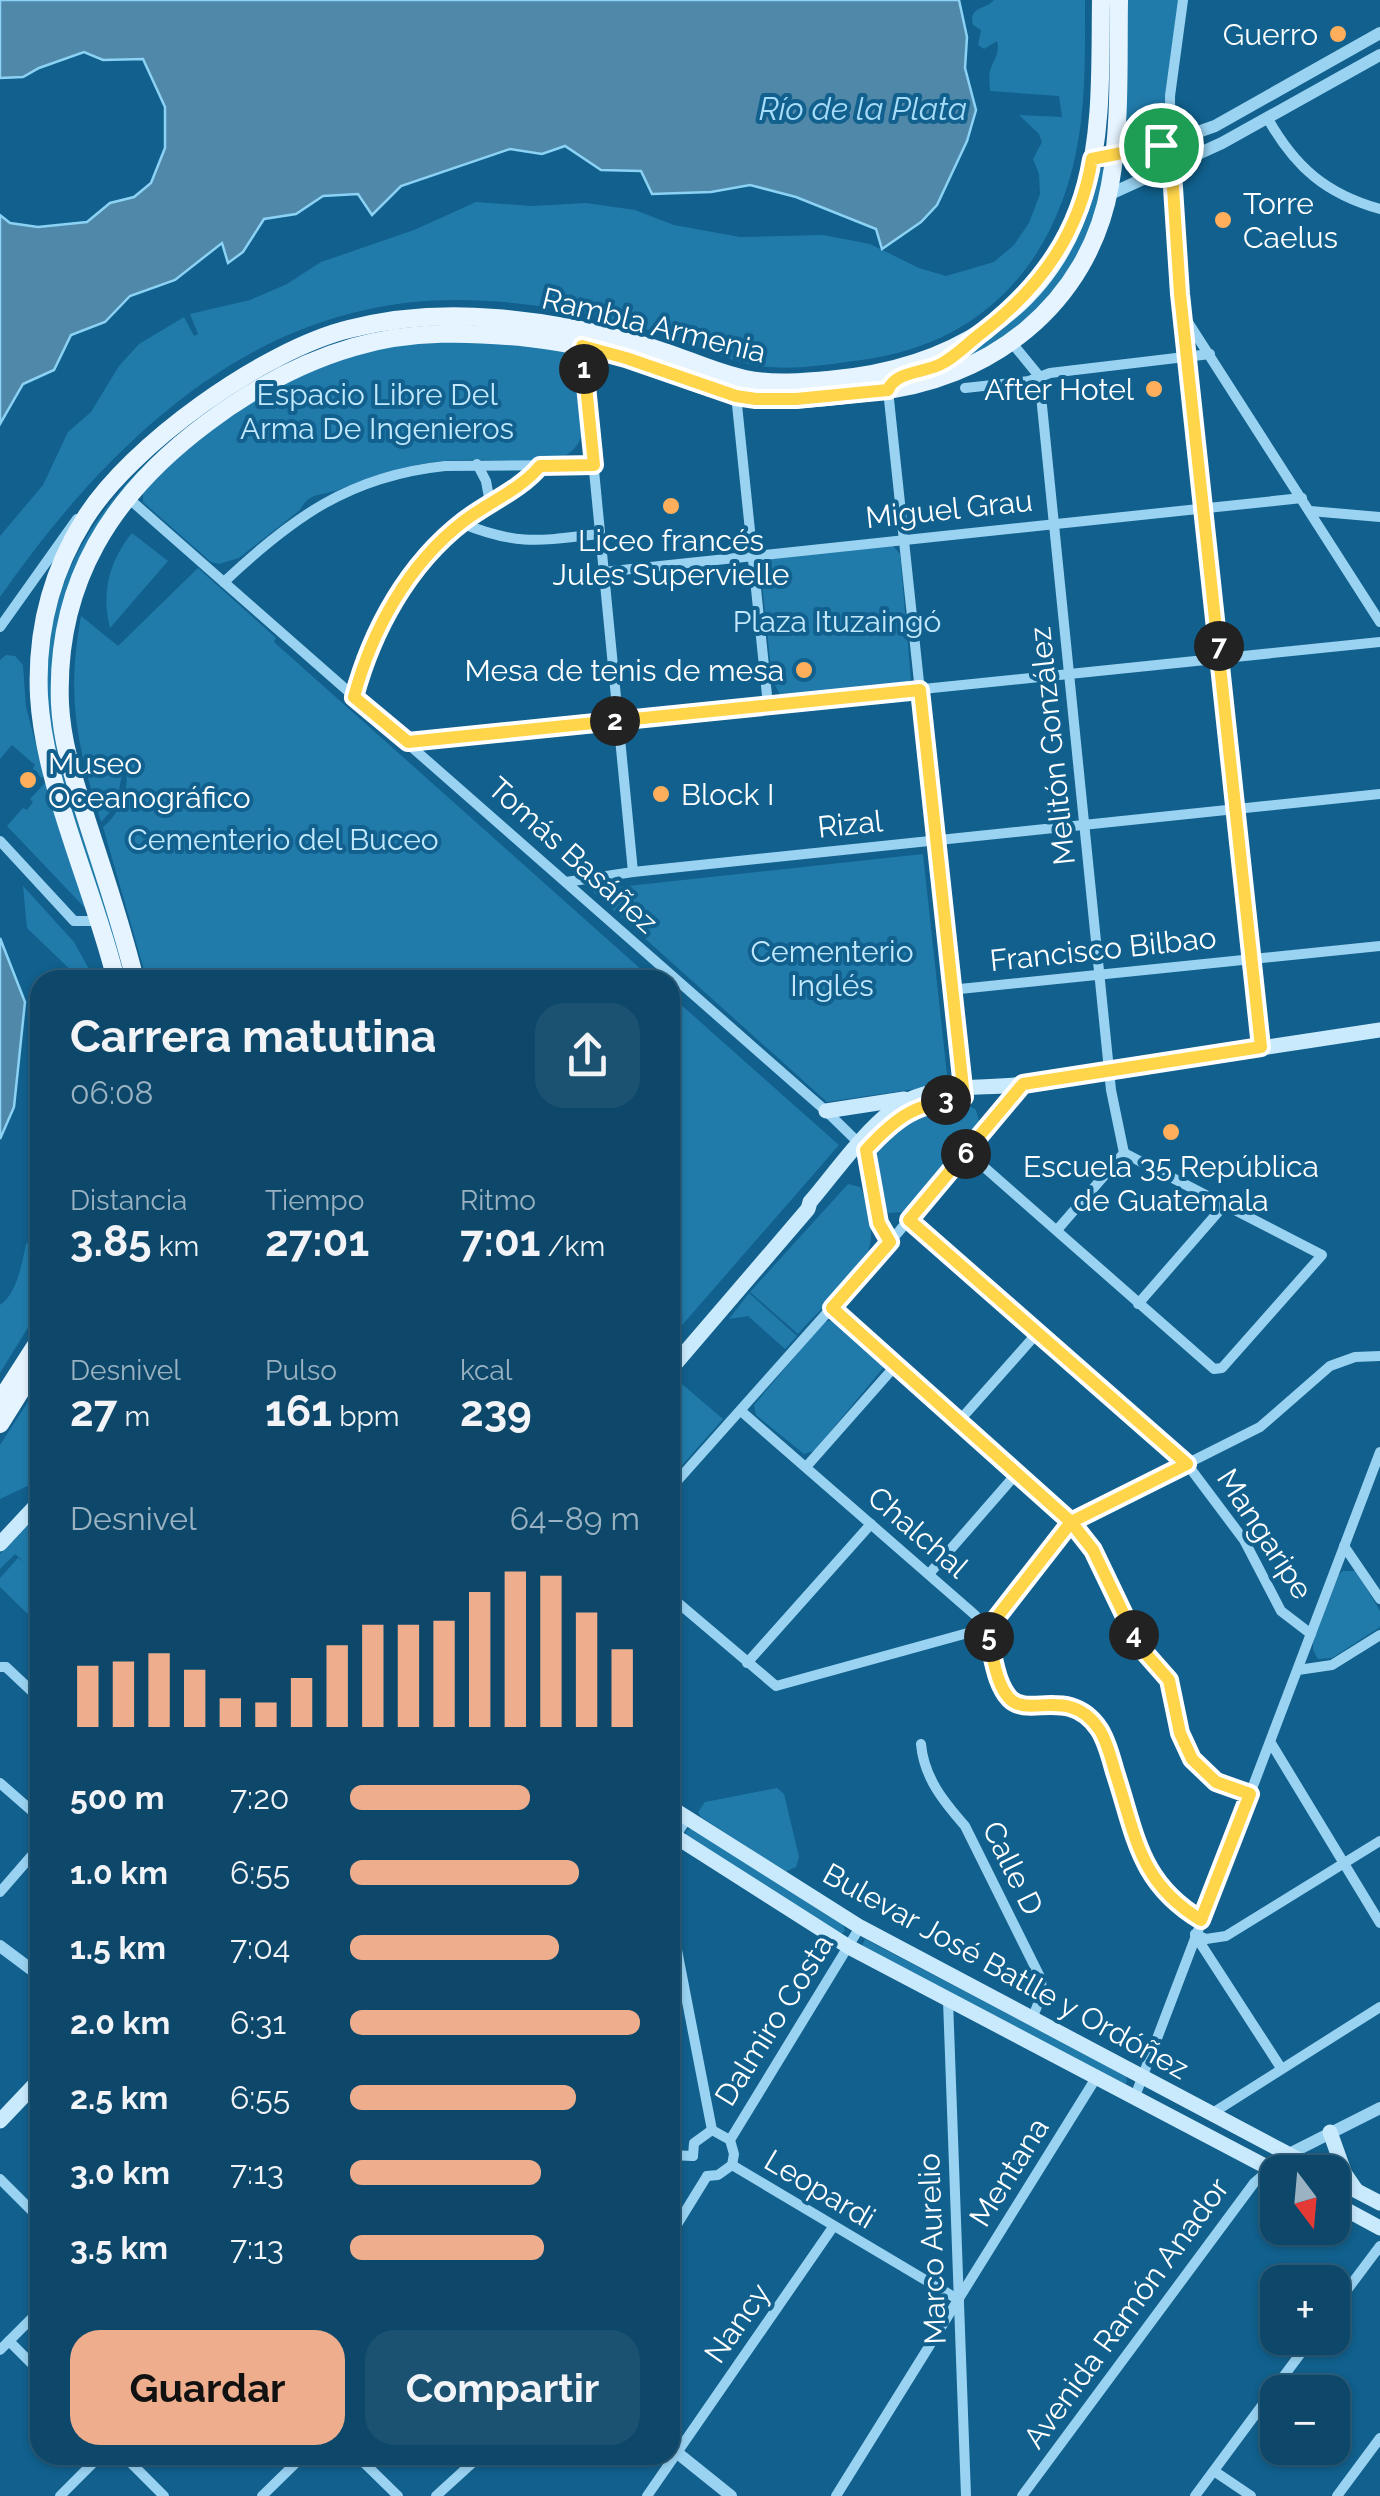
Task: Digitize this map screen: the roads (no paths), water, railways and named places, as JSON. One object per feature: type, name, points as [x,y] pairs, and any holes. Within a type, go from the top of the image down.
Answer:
[{"type":"main road","name":"Rambla Armenia","points":[[109,952],[51,766],[39,675],[42,627],[52,590],[77,532],[106,490],[156,441],[220,392],[316,340],[365,326],[442,317],[526,321],[650,347],[742,379],[780,383],[892,372],[938,356],[983,331],[1026,296],[1054,260],[1078,214],[1092,159],[1101,0]]},
{"type":"main road","name":"Rambla Armenia","points":[[133,970],[67,754],[60,697],[62,653],[74,593],[91,551],[126,497],[174,449],[230,406],[288,374],[356,346],[397,338],[459,334],[582,346],[736,396],[796,399],[888,390],[948,377],[1012,343],[1050,310],[1095,238],[1108,195],[1114,154],[1119,0]]},
{"type":"main road","points":[[888,390],[898,378],[942,364],[983,331]]},
{"type":"main road","points":[[109,952],[114,970]]},
{"type":"main road","points":[[109,952],[119,970]]},
{"type":"main road","points":[[826,1111],[913,1098],[1000,1092],[1015,1085],[1110,1069],[1380,1030]]},
{"type":"main road","points":[[863,1147],[904,1113],[963,1093]]},
{"type":"main road","points":[[680,1358],[808,1210],[817,1206],[886,1116],[913,1098]]},
{"type":"main road","points":[[0,1402],[30,1355]]},
{"type":"main road","points":[[0,1424],[30,1376]]},
{"type":"main road","points":[[0,1544],[30,1511]]},
{"type":"main road","name":"Bulevar José Batlle y Ordóñez","points":[[680,1813],[860,1927],[1287,2155]]},
{"type":"main road","name":"Bulevar José Batlle y Ordóñez","points":[[680,1843],[849,1947],[1260,2164]]},
{"type":"main road","points":[[0,2121],[30,2090]]},
{"type":"main road","points":[[1330,2132],[1345,2174],[1356,2190]]},
{"type":"main road","points":[[1350,2187],[1380,2203]]},
{"type":"main road","points":[[1350,2212],[1380,2228]]},
{"type":"street","points":[[1184,0],[1172,74],[1170,168],[1261,1047]]},
{"type":"street","points":[[1092,159],[1196,134],[1237,115],[1380,33]]},
{"type":"street","points":[[1108,195],[1268,120],[1380,55]]},
{"type":"street","points":[[1268,120],[1290,155],[1314,179],[1341,196],[1380,209]]},
{"type":"street","points":[[1183,315],[1380,622]]},
{"type":"street","points":[[1012,343],[1040,376]]},
{"type":"street","points":[[582,346],[633,872]]},
{"type":"street","points":[[965,388],[1210,354]]},
{"type":"street","name":"Melitón González","points":[[1040,376],[1110,1069],[1124,1153]]},
{"type":"street","points":[[888,390],[963,1093]]},
{"type":"street","points":[[736,396],[768,705]]},
{"type":"street","points":[[224,582],[288,526],[342,492],[421,468],[477,464],[594,465]]},
{"type":"street","points":[[477,464],[486,481],[490,503]]},
{"type":"street","points":[[354,697],[367,655],[390,608],[422,563],[461,524],[530,478],[540,466]]},
{"type":"street","points":[[0,627],[67,530],[106,490]]},
{"type":"street","name":"Tomás Basáñez","points":[[126,497],[666,970]]},
{"type":"street","name":"Miguel Grau","points":[[603,572],[1302,498]]},
{"type":"street","points":[[1310,511],[1380,517]]},
{"type":"street","points":[[461,524],[498,538],[517,540],[599,534]]},
{"type":"street","points":[[408,742],[1380,642]]},
{"type":"street","name":"Rizal","points":[[566,882],[1380,794]]},
{"type":"street","points":[[0,841],[74,920],[100,921]]},
{"type":"street","name":"Francisco Bilbao","points":[[950,990],[1380,946]]},
{"type":"street","name":"Tomás Basáñez","points":[[680,982],[863,1147]]},
{"type":"street","points":[[680,1478],[968,1152],[1015,1085]]},
{"type":"street","points":[[863,1147],[879,1223],[890,1242]]},
{"type":"street","points":[[968,1152],[1214,1369],[1222,1368],[1322,1254],[1124,1153],[1057,1230]]},
{"type":"street","points":[[1138,1304],[1226,1202]]},
{"type":"street","name":"Mangaripe","points":[[909,1220],[1187,1464],[1244,1540],[1280,1611],[1311,1634]]},
{"type":"street","points":[[832,1308],[1071,1522],[1093,1550],[1139,1646],[1169,1680],[1180,1733],[1192,1759],[1216,1782],[1250,1794]]},
{"type":"street","points":[[960,1420],[1040,1331]]},
{"type":"street","points":[[680,1605],[776,1686],[984,1627],[994,1621],[1071,1522],[1260,1427],[1330,1366],[1355,1357],[1380,1356]]},
{"type":"street","points":[[806,1467],[896,1365]]},
{"type":"street","name":"Chalchal","points":[[741,1411],[929,1574],[984,1627],[1001,1685],[1011,1700],[1024,1706],[1067,1704],[1098,1728],[1142,1861],[1174,1900],[1201,1920]]},
{"type":"street","points":[[1134,2098],[1380,1452]]},
{"type":"street","points":[[929,1574],[1017,1473]]},
{"type":"street","points":[[747,1664],[871,1524]]},
{"type":"street","points":[[1344,1546],[1380,1599]]},
{"type":"street","points":[[1298,1670],[1332,1665],[1380,1634]]},
{"type":"street","points":[[0,1667],[6,1667],[30,1690]]},
{"type":"street","points":[[1271,1743],[1380,1924]]},
{"type":"street","name":"Calle D","points":[[921,1744],[934,1785],[946,1806],[966,1826],[1041,1979],[1042,1994],[1032,2019]]},
{"type":"street","points":[[0,1783],[30,1809]]},
{"type":"street","points":[[680,1827],[687,1818]]},
{"type":"street","points":[[1195,1934],[1206,1939],[1226,1936],[1380,1841]]},
{"type":"street","points":[[0,1892],[30,1858]]},
{"type":"street","name":"Dalmiro Costa","points":[[732,2165],[730,2140],[860,1927]]},
{"type":"street","points":[[1195,1934],[1280,2068]]},
{"type":"street","points":[[0,1946],[30,1968]]},
{"type":"street","points":[[680,1965],[712,2130],[694,2143],[692,2156],[707,2176],[680,2220]]},
{"type":"street","name":"Marco Aurelio","points":[[948,2000],[967,2494]]},
{"type":"street","points":[[1210,2114],[1380,2007]]},
{"type":"street","name":"Mentana","points":[[836,2496],[1096,2078]]},
{"type":"street","name":"Avenida Ramón Anador","points":[[1287,2155],[1380,2108]]},
{"type":"street","name":"Dalmiro Costa","points":[[712,2130],[730,2140]]},
{"type":"street","points":[[680,2156],[692,2156]]},
{"type":"street","name":"Leopardi","points":[[707,2176],[718,2175],[732,2165],[959,2300]]},
{"type":"street","points":[[0,2179],[30,2209]]},
{"type":"street","name":"Avenida Ramón Anador","points":[[1022,2496],[1260,2179]]},
{"type":"street","name":"Nancy","points":[[680,2442],[834,2227]]},
{"type":"street","points":[[1350,2286],[1380,2246]]},
{"type":"street","points":[[30,2320],[4,2346],[30,2365]]},
{"type":"street","points":[[1195,2496],[1299,2355]]},
{"type":"street","points":[[1337,2496],[1380,2438]]},
{"type":"street","points":[[680,2455],[731,2496]]},
{"type":"street","points":[[60,2496],[91,2465]]},
{"type":"street","points":[[133,2465],[164,2496]]},
{"type":"street","points":[[262,2496],[294,2465]]},
{"type":"street","points":[[366,2465],[398,2496]]},
{"type":"street","points":[[436,2496],[471,2465]]},
{"type":"street","name":"Nancy","points":[[647,2496],[665,2465]]},
{"type":"street","points":[[1214,2471],[1251,2496]]},
{"type":"water","name":"Río de la Plata","points":[[0,0],[959,0],[967,37],[965,68],[976,110],[967,141],[937,205],[921,222],[882,249],[876,229],[796,197],[750,185],[711,192],[652,194],[641,171],[601,170],[565,146],[542,154],[510,149],[401,186],[372,215],[358,194],[323,196],[296,214],[264,219],[243,252],[228,263],[222,243],[175,280],[130,296],[105,322],[71,335],[54,370],[23,384],[0,424],[0,215],[10,223],[38,227],[87,222],[110,203],[134,197],[151,183],[165,148],[165,107],[143,59],[103,60],[84,52],[23,77],[0,78]]},
{"type":"water","points":[[0,938],[25,1002],[14,1107],[0,1139]]},
{"type":"place","name":"Guerro","points":[[1338,34]]},
{"type":"place","name":"Torre Caelus","points":[[1223,220]]},
{"type":"place","name":"After Hotel","points":[[1154,389]]},
{"type":"place","name":"Liceo francés Jules Supervielle","points":[[671,506]]},
{"type":"place","name":"Mesa de tenis de mesa","points":[[804,670]]},
{"type":"place","name":"Museo Oceanográfico","points":[[28,780]]},
{"type":"place","name":"Block I","points":[[661,794]]},
{"type":"place","name":"Escuela 35 República de Guatemala","points":[[1171,1132]]},
{"type":"park label","name":"Espacio Libre Del Arma De Ingenieros","points":[[377,411]]},
{"type":"park label","name":"Plaza Ituzaingó","points":[[837,621]]},
{"type":"park label","name":"Cementerio del Buceo","points":[[283,839]]},
{"type":"park label","name":"Cementerio Inglés","points":[[832,968]]}]
